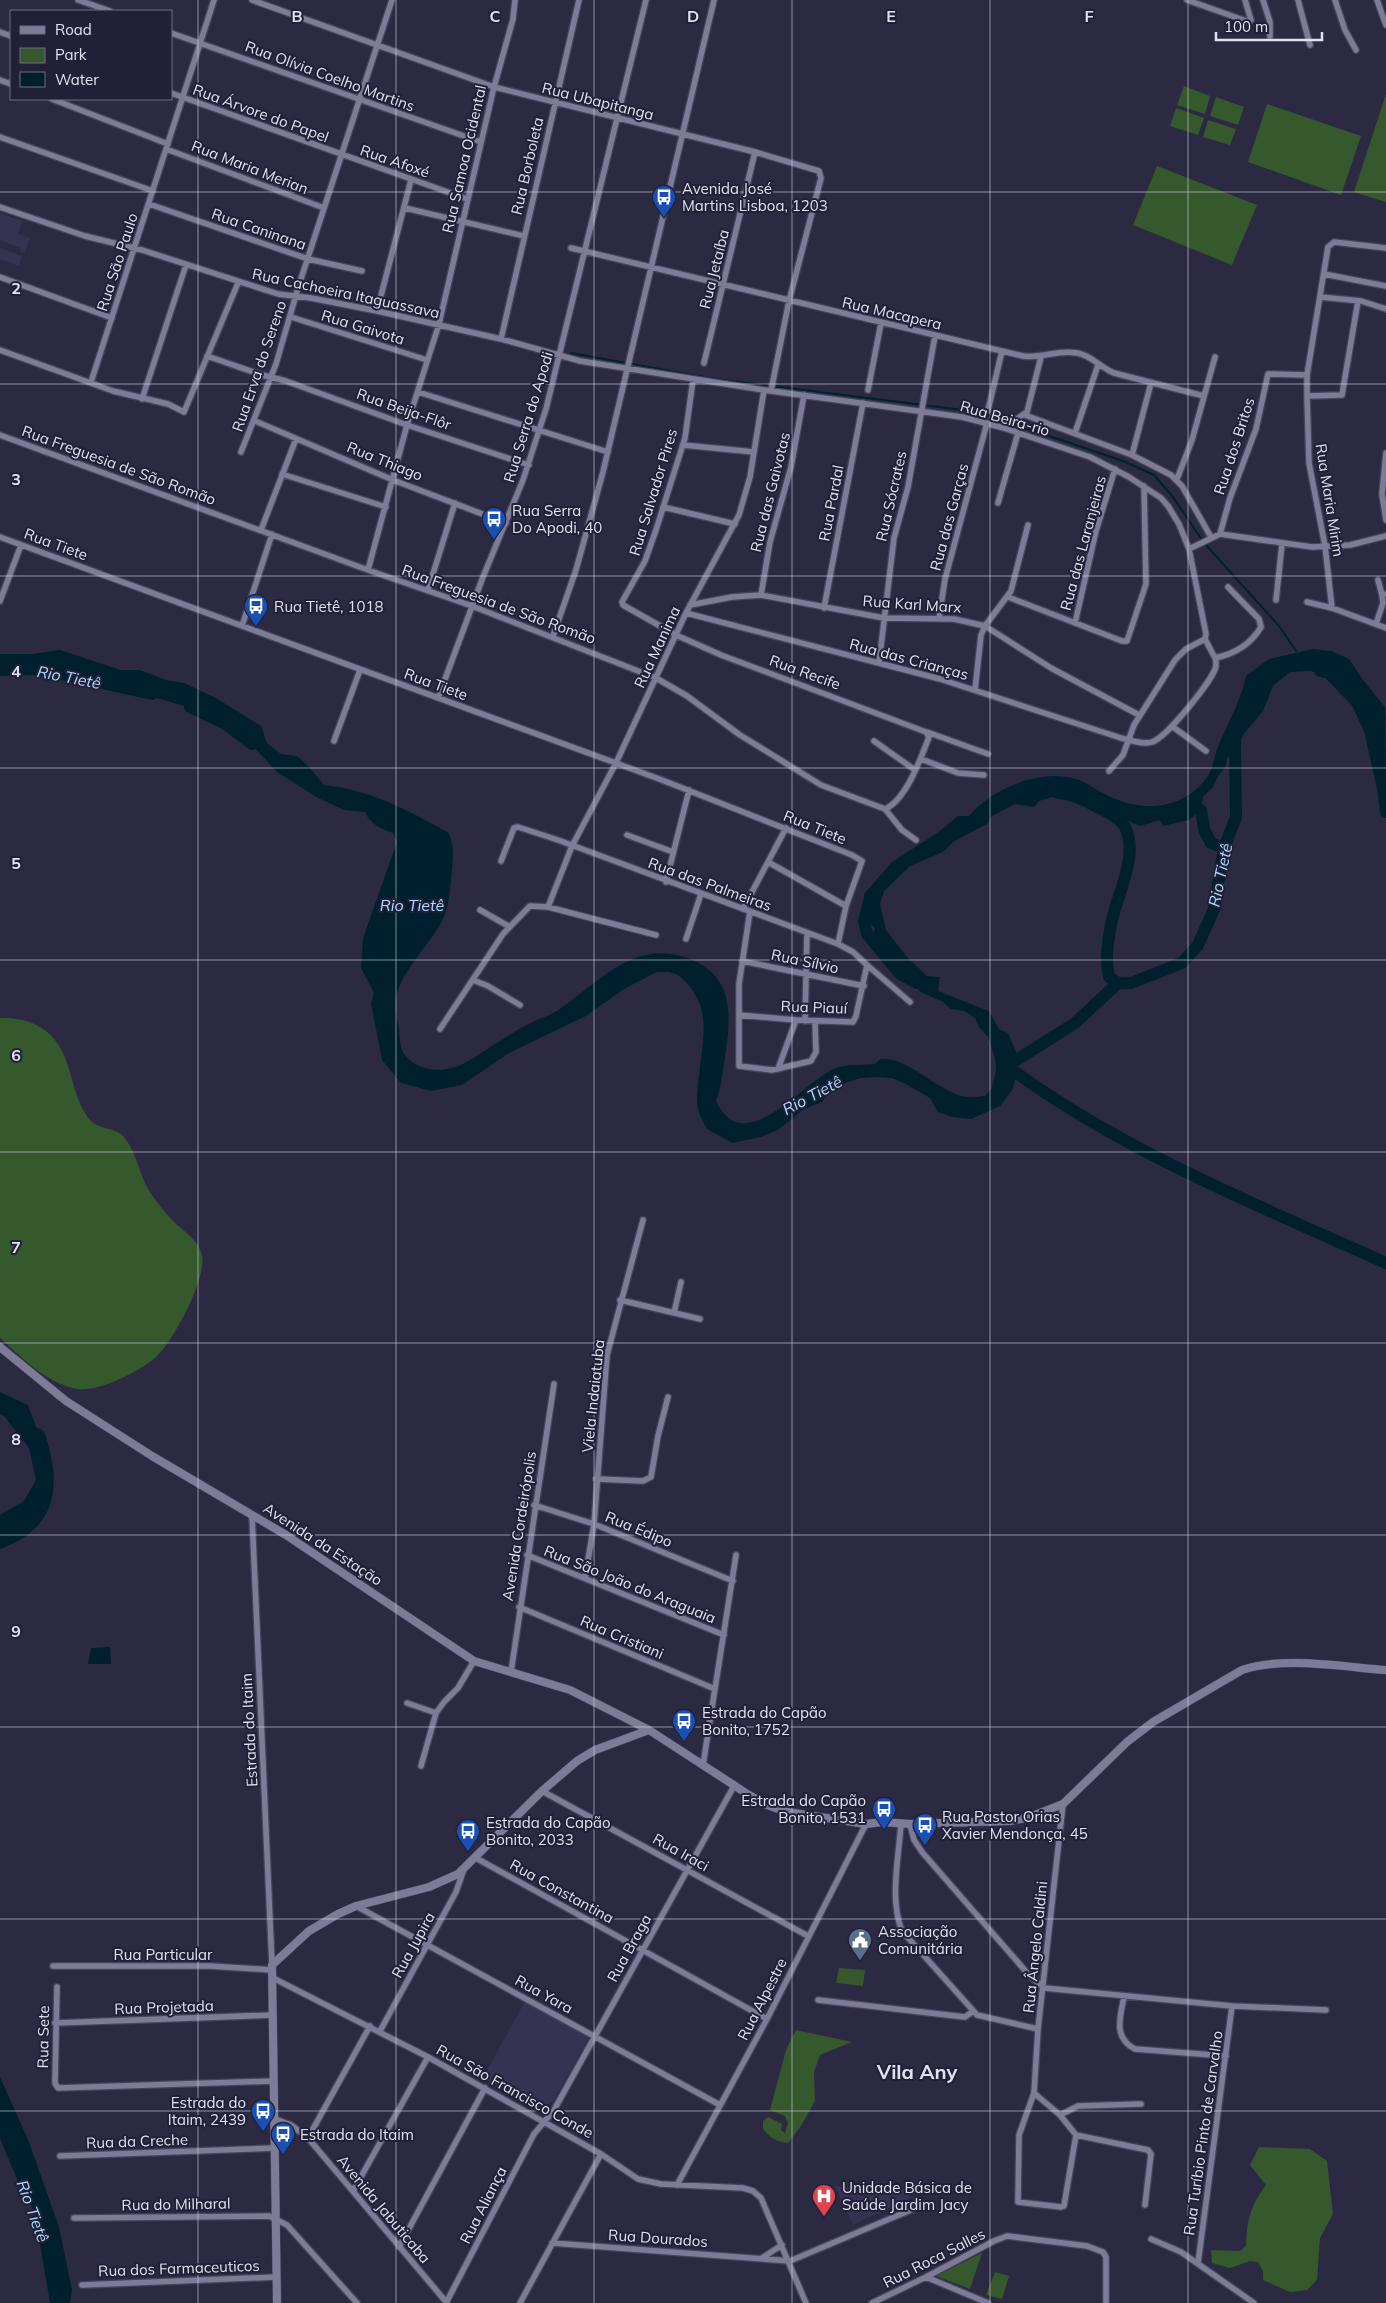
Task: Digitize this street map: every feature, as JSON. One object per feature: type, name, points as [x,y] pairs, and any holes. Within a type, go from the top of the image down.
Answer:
[{"type":"street","points":[[78,0],[107,10]]},
{"type":"street","name":"Rua São Paulo","points":[[90,382],[214,0]]},
{"type":"street","name":"Rua Ubapitanga","points":[[252,0],[494,87],[816,168],[821,178],[789,301]]},
{"type":"street","points":[[378,45],[392,0]]},
{"type":"street","name":"Rua Samoa Ocidental","points":[[386,507],[408,425],[439,324],[494,87],[513,19],[514,0]]},
{"type":"street","name":"Rua Borboleta","points":[[501,339],[579,0]]},
{"type":"street","name":"Rua Serra do Apodi","points":[[438,698],[540,432],[586,251],[646,0]]},
{"type":"street","points":[[553,636],[584,543],[608,452],[714,0]]},
{"type":"street","points":[[1187,0],[1246,22],[1251,20],[1245,0]]},
{"type":"street","points":[[1263,0],[1270,22],[1270,36]]},
{"type":"street","points":[[1298,0],[1310,45]]},
{"type":"street","points":[[1335,0],[1345,30],[1356,50]]},
{"type":"street","points":[[1377,0],[1386,25]]},
{"type":"street","name":"Rua Olívia Coelho Martins","points":[[172,32],[481,142]]},
{"type":"street","name":"Rua Erva do Sereno","points":[[242,452],[255,421],[291,318],[296,296],[324,208],[378,45]]},
{"type":"street","name":"Rua Árvore do Papel","points":[[172,93],[342,156]]},
{"type":"street","name":"Rua Maria Merian","points":[[54,100],[324,208]]},
{"type":"street","points":[[0,137],[153,192]]},
{"type":"street","name":"Rua Jetaíba","points":[[704,363],[755,152]]},
{"type":"street","name":"Rua Afoxé","points":[[342,156],[467,199]]},
{"type":"street","points":[[377,311],[411,180]]},
{"type":"street","name":"Rua Caninana","points":[[149,204],[308,259],[362,271]]},
{"type":"street","name":"Rua Cachoeira Itaguassava","points":[[0,207],[85,236],[135,248],[238,283],[271,292],[439,324],[560,356],[627,366],[693,380]]},
{"type":"street","points":[[405,208],[524,236]]},
{"type":"street","name":"Rua Maria Mirim","points":[[1332,608],[1325,546],[1309,463],[1307,375],[1328,247],[1334,242],[1386,248]]},
{"type":"street","name":"Rua Macapera","points":[[571,248],[1033,358],[1058,352],[1076,352],[1087,356],[1098,365],[1114,373],[1204,396]]},
{"type":"street","points":[[142,399],[186,265]]},
{"type":"street","points":[[1324,274],[1386,286]]},
{"type":"street","points":[[0,277],[112,318]]},
{"type":"street","points":[[0,350],[142,399],[168,404],[184,412],[238,283]]},
{"type":"street","points":[[1320,297],[1358,300],[1386,308]]},
{"type":"street","points":[[1307,396],[1342,395],[1358,300]]},
{"type":"street","points":[[772,390],[789,301]]},
{"type":"street","name":"Rua Gaivota","points":[[291,318],[428,360]]},
{"type":"street","points":[[868,390],[881,323]]},
{"type":"street","name":"Rua Sócrates","points":[[879,664],[894,538],[908,487],[935,336]]},
{"type":"street","points":[[988,410],[1002,351]]},
{"type":"street","name":"Rua Beija-Flôr","points":[[207,356],[408,425],[529,464]]},
{"type":"street","points":[[1005,426],[1025,415],[1041,357]]},
{"type":"street","points":[[1178,479],[1192,440],[1215,357]]},
{"type":"street","points":[[1075,433],[1098,365]]},
{"type":"street","name":"Rua dos Britos","points":[[1220,534],[1230,498],[1256,429],[1268,374],[1307,375]]},
{"type":"street","name":"Rua Beira-rio","points":[[693,380],[922,410],[987,422],[1005,426],[1018,433],[1090,458],[1115,469],[1144,486],[1168,506],[1192,548],[1205,627],[1205,638]]},
{"type":"street","name":"Rua Salvador Pires","points":[[676,634],[622,604],[647,556],[663,507],[682,445],[693,380]]},
{"type":"street","points":[[1132,455],[1151,383]]},
{"type":"street","name":"Rua Manima","points":[[548,907],[572,846],[616,763],[690,605],[735,524],[744,499],[764,390]]},
{"type":"street","points":[[418,392],[608,452]]},
{"type":"street","name":"Rua das Gaivotas","points":[[761,595],[770,542],[791,467],[804,395]]},
{"type":"street","name":"Rua Pardal","points":[[824,608],[864,403]]},
{"type":"street","points":[[1025,415],[1132,455],[1178,479],[1210,538]]},
{"type":"street","name":"Rua Thiago","points":[[255,421],[393,480],[506,523]]},
{"type":"street","name":"Rua das Garças","points":[[939,618],[945,579],[987,422]]},
{"type":"street","points":[[998,503],[1018,433]]},
{"type":"street","name":"Rua Freguesia de São Romão","points":[[0,435],[553,636],[656,678],[687,696],[740,735],[820,785],[886,809]]},
{"type":"street","points":[[261,530],[296,439]]},
{"type":"street","points":[[682,445],[754,452]]},
{"type":"street","points":[[1386,453],[1382,494],[1386,520]]},
{"type":"street","name":"Rua das Laranjeiras","points":[[1075,623],[1088,564],[1115,469]]},
{"type":"street","points":[[282,474],[386,507],[368,570]]},
{"type":"street","points":[[1008,597],[1122,641],[1128,640],[1146,584],[1144,486]]},
{"type":"street","points":[[428,590],[455,503]]},
{"type":"street","points":[[663,507],[735,524]]},
{"type":"street","points":[[975,690],[979,644],[985,626],[1008,597],[1028,525]]},
{"type":"street","points":[[242,626],[272,534]]},
{"type":"street","points":[[1192,548],[1220,534],[1282,544],[1325,546],[1368,542],[1386,536]]},
{"type":"street","name":"Rua Tiete","points":[[0,537],[689,790],[861,859],[846,906]]},
{"type":"street","points":[[1276,600],[1282,544]]},
{"type":"street","points":[[0,601],[21,545]]},
{"type":"street","points":[[1376,624],[1384,594],[1378,580]]},
{"type":"street","points":[[1109,771],[1123,755],[1125,739],[1139,715],[1175,660],[1186,649],[1205,638],[1215,658],[1230,654],[1247,644],[1256,635],[1262,625],[1259,619],[1228,587]]},
{"type":"street","name":"Rua Karl Marx","points":[[690,605],[732,597],[761,595],[884,618],[965,620],[985,626],[1051,668],[1139,715]]},
{"type":"street","points":[[1307,602],[1332,608],[1386,628]]},
{"type":"street","name":"Rua das Crianças","points":[[686,613],[975,690],[1125,739],[1150,743],[1172,727],[1188,708],[1216,668],[1215,658]]},
{"type":"street","name":"Rua Recife","points":[[676,634],[744,664],[988,754]]},
{"type":"street","points":[[334,741],[360,670]]},
{"type":"street","points":[[1172,727],[1206,751]]},
{"type":"street","points":[[916,840],[902,830],[886,809],[901,794],[916,770],[921,759],[927,733]]},
{"type":"street","points":[[874,741],[916,770]]},
{"type":"street","points":[[921,759],[958,773],[984,775]]},
{"type":"street","points":[[666,882],[689,790]]},
{"type":"street","name":"Rua das Palmeiras","points":[[502,861],[516,827],[838,944]]},
{"type":"street","points":[[742,909],[786,828]]},
{"type":"street","points":[[627,835],[673,852]]},
{"type":"street","points":[[768,862],[846,906],[838,944],[854,952],[910,1002]]},
{"type":"street","points":[[686,939],[701,894]]},
{"type":"street","points":[[440,1029],[510,927],[530,906],[548,907],[656,935]]},
{"type":"street","points":[[480,910],[510,927]]},
{"type":"street","points":[[750,912],[739,984],[739,1066],[775,1070],[806,1063],[813,1059],[816,1052],[815,1021]]},
{"type":"street","points":[[805,1021],[807,933]]},
{"type":"street","name":"Rua Sílvio","points":[[742,961],[864,986]]},
{"type":"street","name":"Rua Piauí","points":[[739,1014],[805,1021],[853,1022],[864,986],[867,965]]},
{"type":"street","points":[[473,980],[488,986],[520,1005]]},
{"type":"street","points":[[775,1070],[796,1020]]},
{"type":"street","name":"Viela Indaiatuba","points":[[585,1578],[594,1524],[607,1355],[620,1300],[643,1220]]},
{"type":"street","points":[[674,1313],[681,1282]]},
{"type":"street","points":[[620,1300],[700,1319]]},
{"type":"street","name":"Avenida da Estação","points":[[0,1347],[66,1401],[152,1456],[252,1515],[474,1662],[570,1690],[649,1730],[734,1786],[768,1805],[787,1812],[866,1824],[882,1822],[910,1824],[1010,1820],[1030,1817],[1063,1804]]},
{"type":"street","name":"Avenida Cordeirópolis","points":[[511,1672],[534,1505],[554,1384]]},
{"type":"street","points":[[596,1479],[643,1481],[652,1477],[658,1436],[668,1397]]},
{"type":"street","name":"Rua Édipo","points":[[534,1505],[594,1524],[732,1582]]},
{"type":"street","name":"Estrada do Itaim","points":[[252,1515],[272,1971],[277,2303]]},
{"type":"street","name":"Rua São João do Araguaia","points":[[527,1555],[724,1635]]},
{"type":"street","points":[[703,1765],[736,1555]]},
{"type":"street","name":"Rua Cristiani","points":[[519,1608],[715,1689]]},
{"type":"street","points":[[422,1766],[436,1713],[458,1688],[474,1662]]},
{"type":"street","points":[[1063,1804],[1127,1742],[1153,1722],[1242,1670],[1267,1664],[1284,1663],[1386,1670]]},
{"type":"street","points":[[407,1703],[436,1713]]},
{"type":"street","points":[[272,1971],[309,1932],[356,1906],[429,1887],[464,1869],[542,1791],[577,1762],[595,1750],[649,1730]]},
{"type":"street","name":"Rua Braga","points":[[544,2122],[554,2110],[734,1786]]},
{"type":"street","name":"Rua Iraci","points":[[542,1791],[808,1936]]},
{"type":"street","name":"Rua Ângelo Caldini","points":[[1034,2093],[1038,2029],[1063,1804]]},
{"type":"street","name":"Rua Alpestre","points":[[677,2185],[766,2019],[866,1824]]},
{"type":"street","points":[[901,1824],[896,1895],[898,1921],[902,1931],[972,2012],[984,2018],[1038,2029]]},
{"type":"street","points":[[910,1824],[914,1840],[922,1852],[1029,1975],[1044,1988],[1232,2006],[1326,2010]]},
{"type":"street","name":"Rua Constantina","points":[[476,1858],[766,2019]]},
{"type":"street","name":"Rua Jupira","points":[[380,2031],[456,1892],[464,1869]]},
{"type":"street","name":"Rua Yara","points":[[356,1906],[720,2105]]},
{"type":"street","name":"Rua Particular","points":[[53,1966],[210,1966],[272,1971]]},
{"type":"street","name":"Rua São Francisco Conde","points":[[272,1971],[485,2088],[601,2154],[638,2179],[677,2185],[743,2188],[753,2191],[761,2198],[782,2244]]},
{"type":"street","name":"Rua Sete","points":[[56,1987],[55,2084],[57,2088],[274,2081]]},
{"type":"street","points":[[1124,1997],[1119,2028],[1121,2039],[1126,2045],[1140,2050],[1226,2056]]},
{"type":"street","points":[[818,2000],[965,2017],[972,2012]]},
{"type":"street","name":"Rua Turíbio Pinto de Carvalho","points":[[1198,2263],[1232,2006]]},
{"type":"street","name":"Rua Projetada","points":[[55,2023],[273,2016]]},
{"type":"street","points":[[308,2138],[370,2026]]},
{"type":"street","points":[[353,2191],[428,2057]]},
{"type":"street","points":[[399,2247],[485,2088]]},
{"type":"street","points":[[1076,2135],[1064,2206],[1018,2202],[1019,2135],[1034,2093],[1060,2115],[1076,2135],[1148,2150],[1150,2154],[1145,2205]]},
{"type":"street","points":[[1060,2115],[1078,2106],[1141,2104]]},
{"type":"street","name":"Avenida Jabuticaba","points":[[275,2119],[291,2125],[308,2138],[446,2303]]},
{"type":"street","name":"Rua Aliança","points":[[446,2303],[534,2134],[544,2122]]},
{"type":"street","name":"Rua da Creche","points":[[60,2156],[275,2148]]},
{"type":"street","points":[[520,2303],[601,2154]]},
{"type":"street","points":[[790,2261],[913,2209]]},
{"type":"street","name":"Rua do Milharal","points":[[74,2218],[263,2216],[277,2219]]},
{"type":"street","points":[[277,2219],[287,2225],[357,2303]]},
{"type":"street","name":"Rua Roca Salles","points":[[872,2303],[994,2241],[1008,2236],[1087,2246],[1103,2252],[1106,2257],[1106,2303]]},
{"type":"street","points":[[1150,2239],[1170,2246],[1198,2263],[1254,2303]]},
{"type":"street","name":"Rua Dourados","points":[[552,2243],[790,2261]]},
{"type":"street","points":[[762,2258],[782,2244],[806,2303]]},
{"type":"street","name":"Rua dos Farmaceuticos","points":[[82,2285],[276,2277]]},
{"type":"street","points":[[926,2277],[988,2303]]},
{"type":"shaded area","points":[[0,213],[22,221],[18,234],[30,238],[24,253],[20,252],[21,248],[0,240]]},
{"type":"shaded area","points":[[0,248],[22,256],[19,266],[0,259]]},
{"type":"shaded area","points":[[525,2001],[589,2038],[553,2101],[542,2109],[538,2109],[483,2078]]},
{"type":"shaded area","points":[[835,2186],[909,2190],[910,2198],[853,2225]]},
{"type":"green space","points":[[1184,86],[1210,96],[1205,114],[1177,105]]},
{"type":"green space","points":[[1386,94],[1386,202],[1354,192]]},
{"type":"green space","points":[[1216,97],[1244,107],[1238,125],[1210,116]]},
{"type":"green space","points":[[1267,104],[1361,136],[1341,195],[1248,162]]},
{"type":"green space","points":[[1176,108],[1204,118],[1198,135],[1170,126]]},
{"type":"green space","points":[[1208,120],[1236,129],[1230,145],[1203,137]]},
{"type":"green space","points":[[1157,166],[1257,205],[1232,265],[1133,225]]},
{"type":"green space","points":[[0,1018],[29,1022],[46,1031],[55,1040],[67,1063],[78,1099],[84,1111],[94,1124],[117,1132],[124,1137],[132,1150],[150,1192],[169,1217],[195,1241],[202,1255],[202,1266],[194,1294],[170,1340],[154,1359],[138,1370],[107,1384],[78,1389],[56,1382],[27,1362],[0,1338]]},
{"type":"green space","points":[[839,1968],[865,1970],[863,1986],[836,1983]]},
{"type":"green space","points":[[796,2030],[852,2042],[820,2055],[814,2072],[815,2101],[801,2126],[788,2143],[774,2139],[768,2134],[763,2129],[763,2121],[768,2117],[782,2124],[781,2130],[785,2133],[788,2123],[785,2116],[770,2110],[786,2050]]},
{"type":"green space","points":[[1259,2147],[1310,2149],[1327,2161],[1333,2214],[1320,2238],[1317,2280],[1307,2290],[1290,2292],[1263,2280],[1263,2271],[1258,2262],[1250,2261],[1230,2268],[1212,2263],[1211,2250],[1240,2251],[1246,2246],[1250,2214],[1256,2200],[1266,2185],[1250,2165]]},
{"type":"green space","points":[[982,2253],[970,2289],[936,2276]]},
{"type":"green space","points":[[995,2272],[1009,2276],[1002,2299],[986,2295]]},
{"type":"water","name":"Rio Tietê","points":[[1313,649],[1331,651],[1349,659],[1385,707],[1386,783],[1362,699],[1340,680],[1311,671],[1290,672],[1273,686],[1263,711],[1243,735],[1227,759],[1225,768],[1218,776],[1213,787],[1203,797],[1201,810],[1189,820],[1163,826],[1160,820],[1140,826],[1114,815],[1086,795],[1053,797],[1039,801],[1034,807],[1015,804],[992,816],[987,824],[953,842],[943,852],[910,866],[884,891],[880,904],[886,930],[907,957],[927,976],[940,977],[938,991],[989,1011],[999,1029],[1008,1033],[1017,1054],[1017,1073],[1013,1089],[1000,1106],[971,1119],[952,1117],[938,1112],[930,1098],[904,1083],[892,1078],[860,1078],[836,1086],[827,1093],[822,1102],[804,1109],[778,1130],[761,1137],[732,1143],[709,1130],[704,1115],[704,1103],[708,1092],[705,1072],[712,1029],[701,987],[691,977],[670,972],[657,972],[624,989],[586,1016],[509,1053],[462,1085],[431,1091],[401,1083],[382,1060],[371,1003],[374,993],[361,968],[363,938],[397,842],[393,833],[376,826],[365,812],[344,810],[318,798],[277,772],[251,744],[220,717],[144,694],[129,687],[107,683],[91,675],[61,668],[25,665],[0,671],[0,654],[32,654],[60,650],[121,670],[140,670],[166,680],[184,683],[216,698],[261,726],[267,743],[281,754],[297,756],[324,785],[358,791],[389,802],[449,833],[453,846],[453,857],[447,909],[432,937],[408,970],[397,994],[395,1006],[401,1048],[406,1057],[415,1064],[439,1070],[458,1066],[520,1028],[557,1011],[606,974],[627,961],[659,953],[679,955],[707,968],[717,978],[723,989],[729,1014],[722,1079],[716,1101],[728,1118],[742,1123],[758,1121],[774,1112],[823,1075],[836,1068],[850,1065],[875,1064],[880,1059],[899,1062],[958,1095],[968,1097],[985,1096],[992,1088],[996,1070],[995,1058],[988,1037],[979,1027],[975,1018],[964,1011],[951,1009],[943,1002],[921,992],[895,968],[882,962],[871,946],[875,928],[864,917],[864,894],[892,862],[937,833],[958,816],[969,816],[979,806],[1004,789],[1034,778],[1050,776],[1079,780],[1113,798],[1139,805],[1165,805],[1188,795],[1199,787],[1208,776],[1219,744],[1238,702],[1246,676],[1269,659]]},
{"type":"water","points":[[0,1392],[28,1405],[36,1427],[44,1431],[50,1450],[54,1486],[51,1502],[45,1516],[34,1529],[20,1540],[0,1549],[0,1515],[24,1501],[36,1480],[29,1448],[4,1416],[0,1414]]},
{"type":"water","points":[[110,1647],[111,1664],[88,1664],[91,1648]]},
{"type":"water","name":"Rio Tietê","points":[[0,2077],[29,2142],[59,2227],[72,2290],[70,2303],[50,2303],[36,2220],[0,2121]]},
{"type":"waterway","points":[[571,353],[709,378],[979,412],[1010,422]]},
{"type":"waterway","points":[[1014,424],[1123,461],[1154,475],[1173,497],[1202,540]]},
{"type":"waterway","points":[[1205,544],[1279,626],[1296,651]]},
{"type":"waterway","name":"Rio Tietê","points":[[0,670],[38,669],[152,694]]},
{"type":"waterway","name":"Rio Tietê","points":[[1320,671],[1329,673],[1357,702],[1370,730],[1383,788],[1386,812]]},
{"type":"waterway","name":"Rio Tietê","points":[[190,707],[224,723],[252,744]]},
{"type":"waterway","name":"Rio Tietê","points":[[1058,793],[1078,798],[1104,811],[1116,818],[1125,827],[1129,838],[1129,861],[1112,920],[1108,941],[1107,963],[1109,977],[1118,983],[1131,983],[1182,963],[1198,945],[1214,909],[1224,848],[1236,817],[1235,739],[1238,731]]},
{"type":"waterway","points":[[1201,810],[1204,829],[1211,843],[1224,848]]},
{"type":"waterway","name":"Rio Tietê","points":[[869,902],[864,921],[867,934],[900,974],[917,983]]},
{"type":"waterway","name":"Rio Tietê","points":[[675,968],[683,971],[693,981],[708,1009],[710,1024],[703,1103],[711,1124]]},
{"type":"waterway","points":[[1118,983],[1075,1023],[1007,1066],[1097,1124],[1191,1175],[1386,1263]]},
{"type":"waterway","name":"Rio Tietê","points":[[0,2123],[28,2190]]},
{"type":"place","name":"Avenida José Martins Lisboa, 1203","points":[[664,218]]},
{"type":"place","name":"Rua Serra Do Apodi, 40","points":[[494,540]]},
{"type":"place","name":"Rua Tietê, 1018","points":[[256,627]]},
{"type":"place","name":"Estrada do Capão Bonito, 1752","points":[[684,1742]]},
{"type":"place","name":"Estrada do Capão Bonito, 1531","points":[[884,1830]]},
{"type":"place","name":"Rua Pastor Orias Xavier Mendonça, 45","points":[[925,1846]]},
{"type":"place","name":"Estrada do Capão Bonito, 2033","points":[[468,1852]]},
{"type":"place","name":"Associação Comunitária","points":[[860,1961]]},
{"type":"place","name":"Estrada do Itaim, 2439","points":[[263,2132]]},
{"type":"place","name":"Estrada do Itaim","points":[[283,2155]]},
{"type":"place","name":"Unidade Básica de Saúde Jardim Jacy","points":[[824,2217]]},
{"type":"district","name":"Vila Any","points":[[917,2071]]}]
